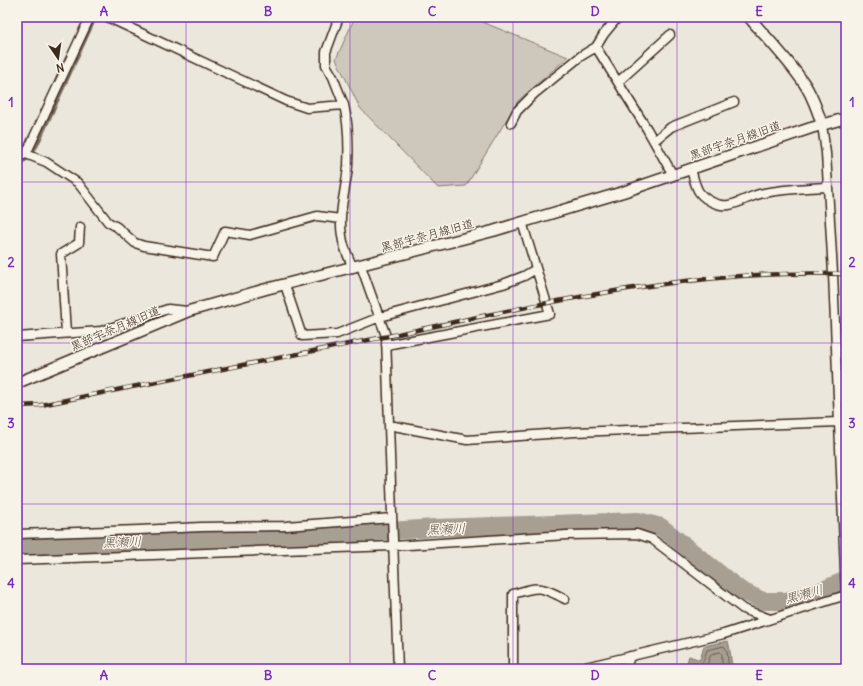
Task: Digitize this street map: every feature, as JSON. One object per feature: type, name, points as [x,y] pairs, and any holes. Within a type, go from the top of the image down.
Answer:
[{"type":"street","points":[[26,154],[90,17]]},
{"type":"street","points":[[107,17],[286,101],[307,108],[344,105]]},
{"type":"street","points":[[339,17],[326,52],[326,65],[333,76],[344,105],[348,121],[348,168],[342,197],[342,238],[380,317],[386,336],[398,669]]},
{"type":"street","points":[[511,123],[517,112],[534,94],[581,56],[596,47],[604,34],[618,17]]},
{"type":"street","points":[[577,669],[724,634],[846,593],[828,187],[826,153],[822,125],[816,106],[807,88],[789,63],[749,17]]},
{"type":"street","points":[[618,82],[670,35]]},
{"type":"street","points":[[596,47],[673,174]]},
{"type":"street","points":[[654,142],[671,127],[734,102]]},
{"type":"street","name":"黒部宇奈月線旧道","points":[[17,383],[189,311],[472,237],[623,192],[673,174],[846,118]]},
{"type":"street","points":[[17,157],[26,154],[46,162],[78,183],[108,222],[135,243],[144,246],[213,257],[225,231],[250,235],[317,216],[341,219]]},
{"type":"street","points":[[691,169],[699,191],[702,195],[716,204],[728,206],[765,193],[787,189],[828,187]]},
{"type":"street","points":[[386,345],[550,314],[522,222]]},
{"type":"street","points":[[66,333],[61,254],[79,243],[80,227]]},
{"type":"street","points":[[285,285],[302,336],[337,334],[380,317],[503,284],[524,276],[536,269]]},
{"type":"street","points":[[17,337],[101,331],[168,309],[189,311]]},
{"type":"street","points":[[389,426],[467,440],[575,432],[839,422]]},
{"type":"street","points":[[17,534],[139,530],[201,526],[286,526],[392,516]]},
{"type":"street","points":[[17,560],[393,545],[567,535],[637,534],[652,540],[743,608],[770,619]]},
{"type":"street","points":[[513,669],[513,594],[533,588],[546,589],[565,599]]},
{"type":"street","points":[[626,669],[630,656]]},
{"type":"shaded area","points":[[355,17],[470,17],[568,57],[518,101],[466,186],[438,188],[360,108],[336,59]]},
{"type":"water","points":[[728,641],[733,669],[685,669],[689,656],[700,660],[704,646]]},
{"type":"waterway","points":[[17,165],[28,159],[37,146],[96,17]]},
{"type":"waterway","name":"黒瀬川","points":[[17,546],[638,521],[661,527],[740,590],[763,601],[786,601],[816,593],[846,580]]},
{"type":"railway","points":[[17,406],[41,405],[384,337],[556,301],[613,291],[729,277],[787,274],[846,274]]}]
